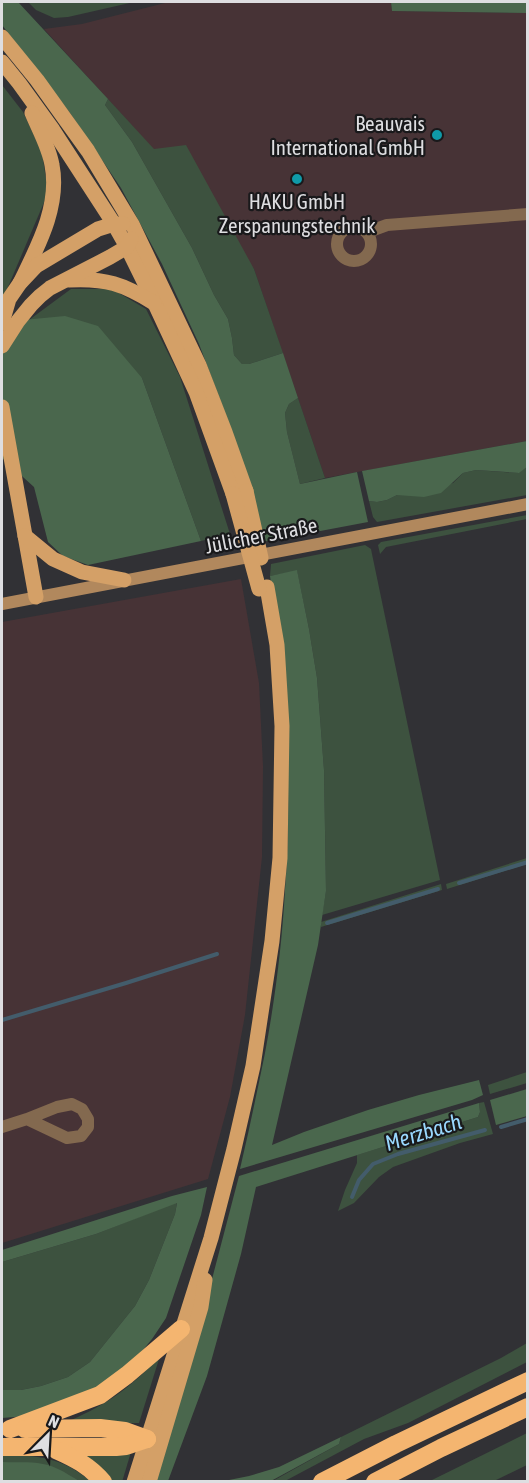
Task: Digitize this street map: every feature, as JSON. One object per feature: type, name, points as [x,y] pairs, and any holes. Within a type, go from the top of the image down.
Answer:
[{"type":"highway","points":[[6,1429],[100,1395],[128,1375],[181,1329]]},
{"type":"highway","points":[[322,1482],[528,1381]]},
{"type":"highway","points":[[375,1482],[528,1407]]},
{"type":"highway","points":[[6,1429],[100,1428],[125,1431],[147,1439]]},
{"type":"highway","points":[[2,1447],[116,1447],[147,1439]]},
{"type":"highway","points":[[49,1447],[78,1460],[102,1482]]},
{"type":"main road","points":[[2,38],[37,80],[88,151],[134,228],[199,365],[225,432],[277,645],[282,726],[280,858],[272,941],[253,1066],[211,1238],[134,1482]]},
{"type":"main road","points":[[2,62],[52,130],[127,247],[196,392],[239,492]]},
{"type":"main road","points":[[2,323],[9,299],[20,283],[45,227],[54,180],[48,148],[19,83]]},
{"type":"main road","points":[[20,283],[36,266],[98,229],[114,224],[134,228]]},
{"type":"main road","points":[[2,346],[31,305],[50,288],[127,247],[134,228]]},
{"type":"main road","points":[[63,281],[81,279],[112,282],[123,285],[155,304]]},
{"type":"main road","points":[[2,407],[36,597]]},
{"type":"main road","name":"Jülicher Straße","points":[[2,604],[528,504]]},
{"type":"main road","points":[[25,536],[53,559],[82,572],[124,580]]},
{"type":"main road","points":[[149,1482],[201,1307],[211,1238]]},
{"type":"street","points":[[368,232],[387,225],[528,214]]},
{"type":"street","points":[[2,1127],[27,1119]]},
{"type":"shaded area","points":[[169,2],[391,2],[392,11],[527,13],[527,441],[325,478],[254,269],[154,150],[44,29],[82,24]]},
{"type":"shaded area","points":[[241,579],[259,683],[263,766],[262,857],[245,1015],[230,1097],[208,1179],[2,1243],[2,622]]},
{"type":"green space","points":[[2,2],[18,2],[108,99],[105,105],[132,142],[192,248],[228,319],[234,355],[242,364],[249,364],[283,353],[298,398],[289,404],[285,413],[287,432],[300,484],[357,472],[368,522],[262,542],[233,434],[199,344],[162,264],[121,188],[70,113],[2,25]]},
{"type":"green space","points":[[28,2],[134,2],[54,18],[36,10]]},
{"type":"green space","points":[[391,2],[527,2],[527,13],[392,11]]},
{"type":"green space","points":[[2,85],[23,112],[42,152],[48,193],[2,301]]},
{"type":"green space","points":[[108,99],[154,149],[186,145],[254,269],[283,353],[249,364],[242,364],[234,355],[228,319],[192,248],[132,142],[105,105]]},
{"type":"green space","points":[[71,289],[112,289],[146,309],[180,377],[230,534],[201,541],[142,378],[29,320]]},
{"type":"green space","points":[[65,316],[98,326],[142,378],[201,541],[88,565],[63,556],[48,542],[34,487],[2,458],[2,322]]},
{"type":"green space","points":[[298,398],[325,478],[300,484],[287,432],[285,413],[289,404]]},
{"type":"green space","points":[[527,441],[527,467],[519,473],[476,470],[463,473],[441,493],[424,497],[397,495],[387,500],[369,501],[362,471]]},
{"type":"green space","points":[[527,467],[527,495],[377,522],[373,517],[369,501],[387,500],[397,495],[409,495],[453,483],[463,473],[476,470],[518,473]]},
{"type":"green space","points":[[527,515],[527,519],[386,547],[380,554],[378,545],[381,542]]},
{"type":"green space","points":[[365,545],[371,549],[440,880],[322,915],[326,891],[324,770],[317,678],[297,571],[270,576],[271,564]]},
{"type":"green space","points":[[297,570],[317,678],[324,770],[326,891],[318,945],[272,1145],[368,1110],[479,1080],[483,1095],[240,1169],[272,1013],[282,931],[287,851],[286,733],[280,654],[270,576]]},
{"type":"green space","points":[[527,858],[527,864],[447,889],[446,884]]},
{"type":"green space","points":[[441,884],[442,890],[321,927],[321,922]]},
{"type":"green space","points":[[527,1072],[527,1083],[490,1094],[488,1085]]},
{"type":"green space","points":[[527,1089],[527,1116],[496,1125],[490,1100]]},
{"type":"green space","points":[[484,1102],[493,1134],[393,1167],[379,1177],[354,1203],[338,1211],[357,1163],[357,1155],[478,1117],[479,1103]]},
{"type":"green space","points":[[479,1103],[478,1117],[256,1187],[241,1254],[207,1376],[168,1481],[152,1482],[200,1325],[239,1176]]},
{"type":"green space","points":[[207,1187],[201,1215],[166,1318],[133,1362],[91,1394],[27,1416],[2,1418],[2,1390],[21,1390],[41,1386],[68,1377],[90,1362],[135,1306],[149,1280],[175,1214],[177,1203],[96,1234],[2,1262],[2,1250]]},
{"type":"green space","points":[[177,1202],[175,1214],[149,1280],[135,1306],[90,1362],[68,1377],[41,1386],[21,1390],[2,1390],[2,1262],[96,1234]]},
{"type":"green space","points":[[527,1343],[527,1362],[408,1423],[364,1439],[285,1481],[271,1482],[339,1444],[341,1437]]},
{"type":"green space","points":[[159,1359],[139,1423],[64,1423],[114,1397],[136,1380]]},
{"type":"green space","points":[[527,1433],[527,1465],[494,1481],[430,1481]]},
{"type":"green space","points":[[341,1437],[339,1444],[271,1481],[224,1481],[279,1467]]},
{"type":"green space","points":[[131,1452],[122,1482],[111,1481],[81,1455]]},
{"type":"green space","points":[[2,1455],[38,1457],[60,1462],[91,1482],[2,1482]]},
{"type":"green space","points":[[2,1462],[45,1464],[79,1481],[2,1481]]},
{"type":"waterway","points":[[459,883],[528,862]]},
{"type":"waterway","points":[[327,923],[438,889]]},
{"type":"waterway","points":[[2,1020],[217,954]]},
{"type":"waterway","name":"Merzbach","points":[[501,1127],[528,1119]]},
{"type":"waterway","name":"Merzbach","points":[[352,1197],[359,1180],[373,1164],[398,1154],[485,1130]]},
{"type":"place","name":"Beauvais International GmbH","points":[[437,135]]},
{"type":"place","name":"HAKU GmbH Zerspanungstechnik","points":[[297,179]]}]
